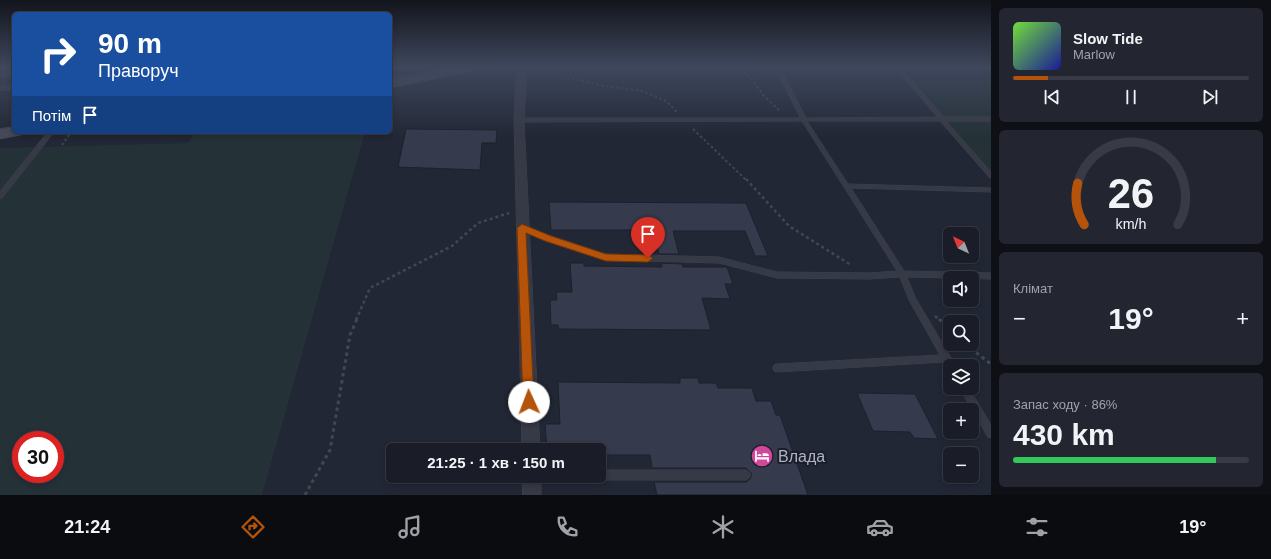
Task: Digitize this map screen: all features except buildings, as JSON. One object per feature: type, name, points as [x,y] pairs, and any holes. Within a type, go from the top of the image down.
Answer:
[{"type":"street","points":[[524,90],[519,120],[521,209],[531,443]]},
{"type":"street","points":[[0,134],[12,132]]},
{"type":"street","points":[[532,483],[532,495]]},
{"type":"lane","points":[[777,368],[946,358],[912,298],[902,274],[804,120],[789,90]]},
{"type":"lane","points":[[917,90],[991,176]]},
{"type":"lane","points":[[519,120],[991,120]]},
{"type":"lane","points":[[0,196],[49,134]]},
{"type":"lane","points":[[845,186],[991,190]]},
{"type":"lane","points":[[522,228],[606,257],[719,260],[777,275],[869,276],[902,274],[991,276]]},
{"type":"lane","points":[[968,395],[991,434]]},
{"type":"lane","points":[[606,475],[746,475]]},
{"type":"path","points":[[636,90],[643,91],[666,101],[686,119],[692,129],[738,170],[789,226],[869,276]]},
{"type":"path","points":[[760,90],[778,110],[804,120]]},
{"type":"path","points":[[62,144],[70,134]]},
{"type":"path","points":[[305,495],[330,450],[350,335],[370,288],[452,246],[478,223],[521,209]]},
{"type":"path","points":[[974,351],[991,364]]},
{"type":"shaded area","points":[[916,90],[991,90],[991,176]]},
{"type":"shaded area","points":[[193,134],[364,134],[262,495],[0,495],[0,148],[189,143]]},
{"type":"place","name":"Влада","points":[[762,456]]},
{"type":"route","points":[[529,402],[522,228],[606,257],[648,258]]}]
